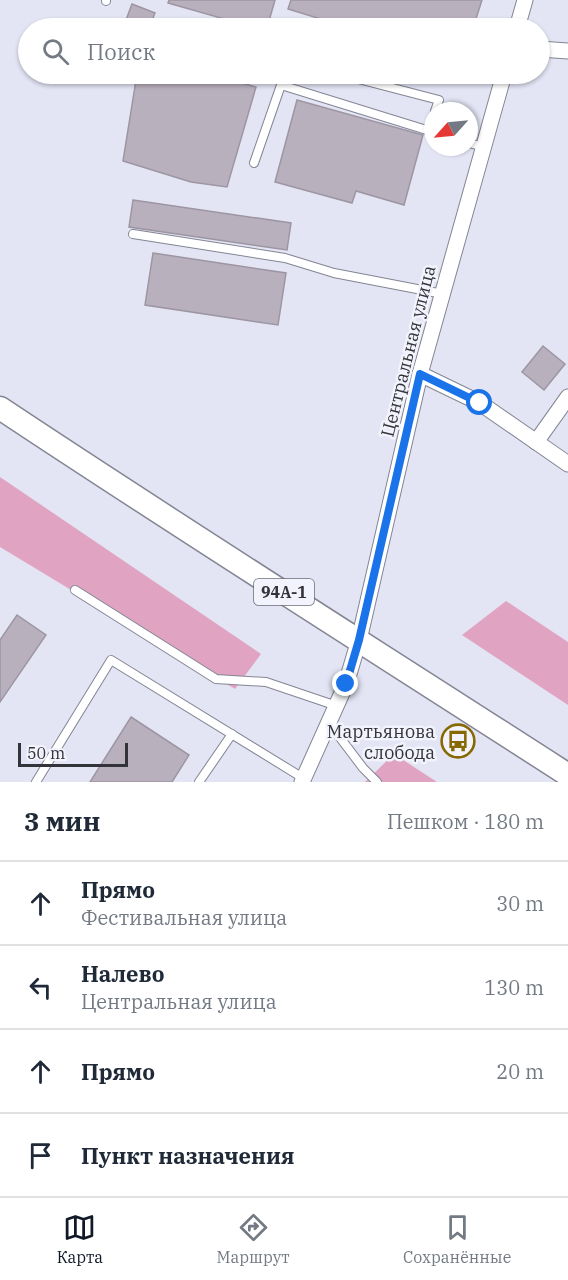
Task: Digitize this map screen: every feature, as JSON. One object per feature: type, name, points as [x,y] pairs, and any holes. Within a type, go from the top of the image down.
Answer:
[{"type":"main road","name":"94А-1","points":[[0,408],[568,775]]},
{"type":"street","points":[[520,18],[525,0]]},
{"type":"street","points":[[550,50],[568,51]]},
{"type":"street","name":"Центральная улица","points":[[478,140],[500,84]]},
{"type":"street","name":"Центральная улица","points":[[302,780],[337,706],[359,640],[420,374],[442,294],[473,156]]},
{"type":"street","points":[[420,374],[480,403],[568,464]]},
{"type":"street","points":[[536,442],[568,398]]},
{"type":"lane","points":[[377,84],[439,100],[438,102]]},
{"type":"lane","points":[[254,163],[281,85],[424,129]]},
{"type":"lane","points":[[133,234],[285,258],[334,273],[442,294]]},
{"type":"lane","points":[[75,590],[216,679],[266,682],[337,706]]},
{"type":"lane","points":[[36,782],[111,660],[302,780]]},
{"type":"lane","points":[[329,723],[363,768],[377,782]]},
{"type":"lane","points":[[199,782],[232,734]]},
{"type":"shaded area","points":[[0,477],[261,654],[235,689],[0,547]]},
{"type":"shaded area","points":[[506,601],[568,642],[568,705],[462,635]]},
{"type":"shaded area","points":[[394,754],[437,782],[365,782]]},
{"type":"building","points":[[169,0],[275,0],[270,18],[221,18],[168,3]]},
{"type":"building","points":[[291,0],[482,0],[476,18],[317,18],[288,9]]},
{"type":"building","points":[[132,4],[155,13],[153,18],[127,18]]},
{"type":"building","points":[[135,84],[245,84],[256,87],[227,187],[191,182],[123,161]]},
{"type":"building","points":[[297,100],[423,135],[404,205],[356,191],[352,203],[275,182]]},
{"type":"building","points":[[133,200],[291,223],[287,250],[129,227]]},
{"type":"building","points":[[153,253],[286,273],[278,325],[145,305]]},
{"type":"building","points":[[543,346],[565,364],[544,390],[522,372]]},
{"type":"building","points":[[17,615],[46,635],[0,702],[0,640]]},
{"type":"building","points":[[131,717],[189,755],[172,782],[90,782]]},
{"type":"place","name":"Мартьянова слобода","points":[[458,741]]},
{"type":"route","points":[[346,684],[359,640],[420,374],[480,403]]}]
